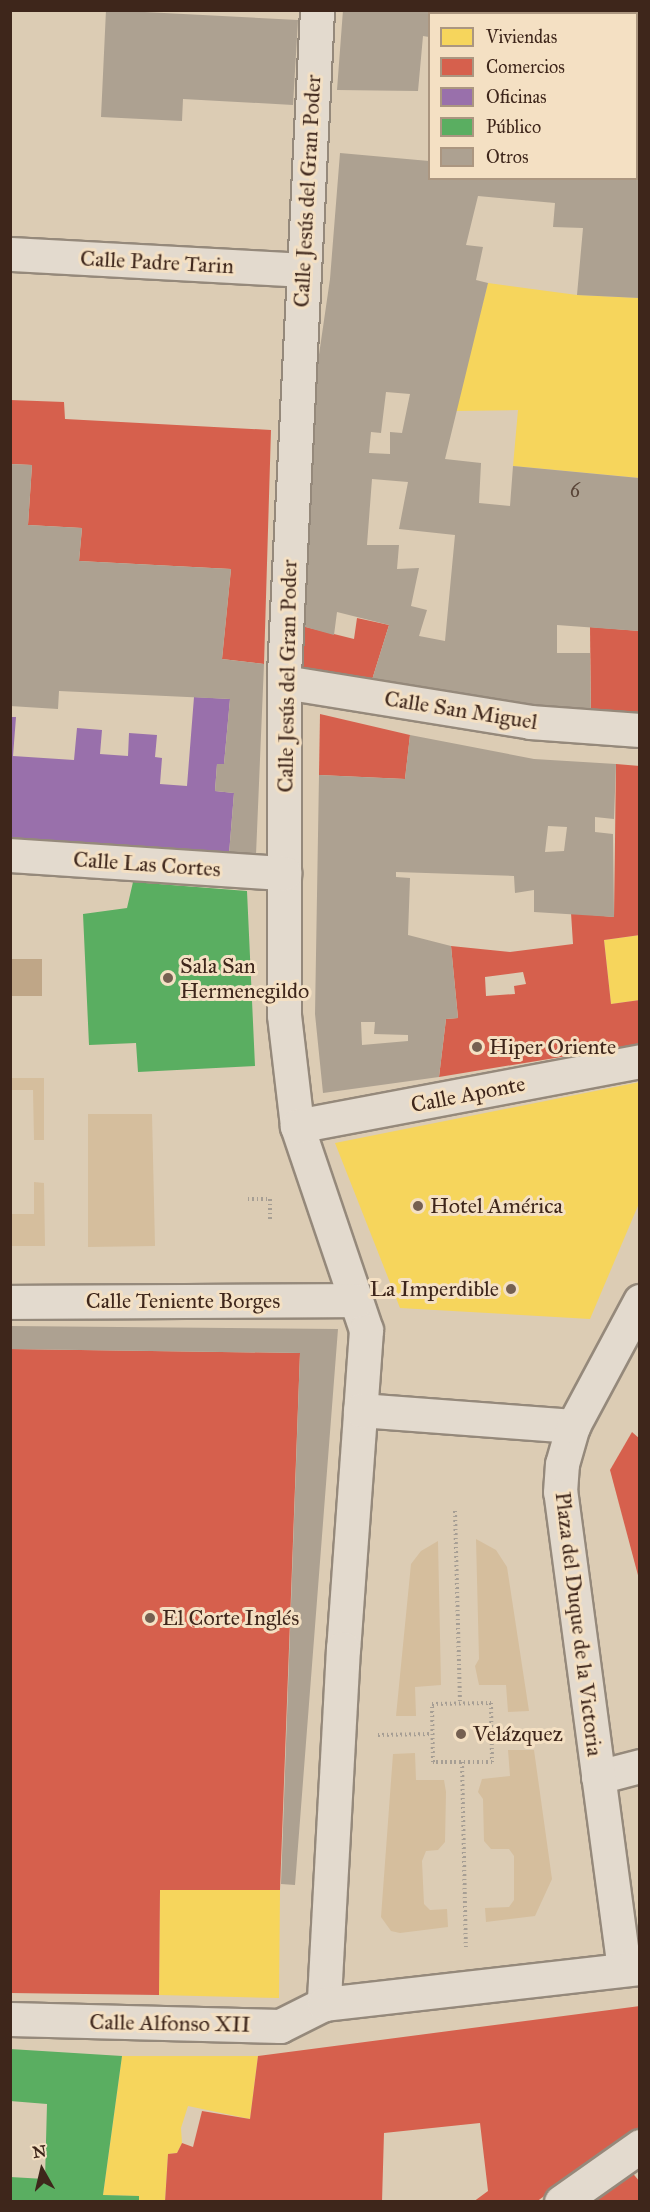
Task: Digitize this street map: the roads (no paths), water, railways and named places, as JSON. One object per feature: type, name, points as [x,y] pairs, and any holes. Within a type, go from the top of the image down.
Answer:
[{"type":"street","name":"Calle Jesús del Gran Poder","points":[[316,10],[284,682],[284,1015],[297,1126],[366,1330],[360,1410]]},
{"type":"street","name":"Calle Padre Tarin","points":[[10,254],[303,270]]},
{"type":"street","name":"Calle San Miguel","points":[[284,682],[530,722],[639,730]]},
{"type":"street","name":"Calle Las Cortes","points":[[10,855],[284,873]]},
{"type":"street","name":"Calle Aponte","points":[[297,1126],[639,1061]]},
{"type":"street","name":"Calle Teniente Borges","points":[[10,1302],[356,1300]]},
{"type":"street","name":"Plaza del Duque de la Victoria","points":[[324,2004],[632,1969],[598,1777],[560,1492],[562,1464],[573,1426],[639,1301]]},
{"type":"street","points":[[324,2004],[360,1410],[573,1426]]},
{"type":"street","points":[[598,1777],[639,1766]]},
{"type":"street","name":"Calle Alfonso XII","points":[[10,2019],[280,2026],[324,2004]]},
{"type":"street","points":[[561,2202],[639,2146]]},
{"type":"place","name":"Sala San Hermenegildo","points":[[168,978]]},
{"type":"place","name":"Hiper Oriente","points":[[477,1047]]},
{"type":"place","name":"Hotel América","points":[[418,1206]]},
{"type":"place","name":"La Imperdible","points":[[511,1289]]},
{"type":"place","name":"El Corte Inglés","points":[[150,1618]]},
{"type":"place","name":"Velázquez","points":[[461,1734]]}]
